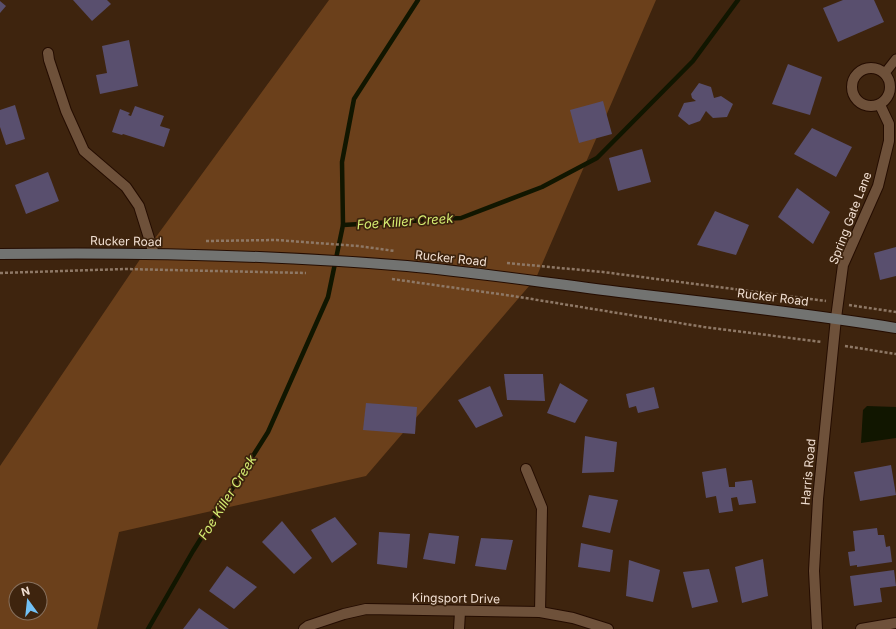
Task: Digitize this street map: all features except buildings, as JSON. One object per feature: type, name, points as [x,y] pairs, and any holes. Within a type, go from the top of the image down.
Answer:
[{"type":"main road","name":"Rucker Road","points":[[0,254],[154,254],[358,263],[529,279],[836,318],[896,328]]},
{"type":"street","points":[[48,52],[49,60],[66,111],[84,151],[126,187],[138,206],[154,254]]},
{"type":"street","points":[[867,68],[877,68],[885,73],[891,86],[890,94],[880,105],[871,107],[862,104],[855,98],[852,89],[853,80],[858,72],[867,68]]},
{"type":"street","name":"Spring Gate Lane","points":[[836,318],[843,265],[878,186],[889,141],[888,124],[880,105]]},
{"type":"street","name":"Harris Road","points":[[817,629],[814,555],[836,318]]},
{"type":"street","points":[[526,469],[542,508],[540,612]]},
{"type":"street","name":"Kingsport Drive","points":[[304,629],[308,626],[344,614],[366,609],[460,612],[540,612],[573,618],[608,629]]},
{"type":"street","points":[[459,629],[460,612]]},
{"type":"street","points":[[861,629],[896,623]]},
{"type":"lane","points":[[885,73],[896,60]]},
{"type":"path","points":[[309,243],[358,246],[401,252]]},
{"type":"path","points":[[501,263],[603,272],[896,312]]},
{"type":"path","points":[[0,273],[125,269],[308,273]]},
{"type":"path","points":[[386,278],[513,296],[704,327],[896,354]]},
{"type":"shaded area","points":[[329,0],[656,0],[536,278],[366,476],[119,532],[97,629],[0,629],[0,466],[145,252]]},
{"type":"shaded area","points":[[867,406],[896,407],[896,438],[861,443],[863,410]]},
{"type":"waterway","points":[[343,225],[342,162],[354,99],[418,0]]},
{"type":"waterway","name":"Foe Killer Creek","points":[[148,629],[193,551],[268,432],[328,297],[343,225],[461,218],[542,187],[597,158],[693,61],[738,0]]}]
